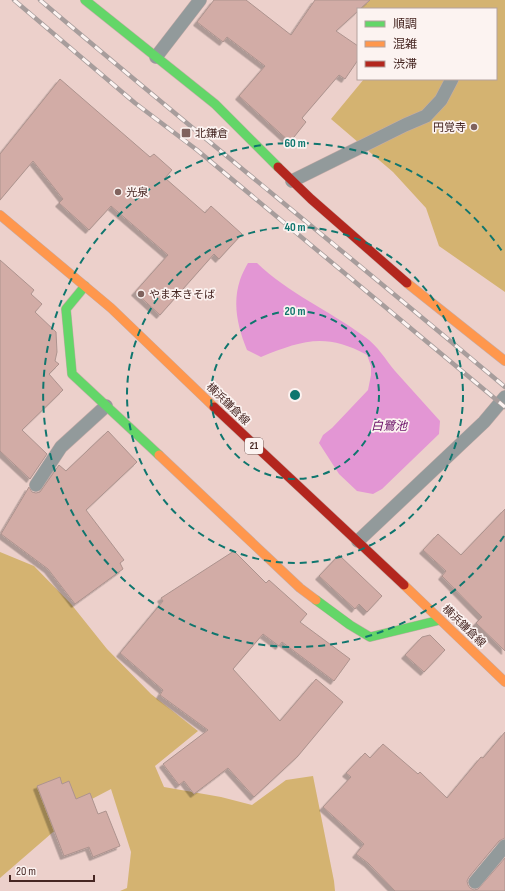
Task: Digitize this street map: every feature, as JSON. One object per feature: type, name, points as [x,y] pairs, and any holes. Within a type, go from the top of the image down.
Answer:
[{"type":"street","points":[[86,0],[215,104],[311,199],[422,296],[505,361]]},
{"type":"street","name":"横浜鎌倉線","points":[[0,214],[111,308],[505,682]]},
{"type":"street","points":[[85,286],[66,309],[72,374],[106,406],[300,588],[350,625],[370,637],[440,620]]},
{"type":"lane","points":[[156,57],[200,0]]},
{"type":"lane","points":[[292,181],[426,116],[441,100],[451,80]]},
{"type":"lane","points":[[358,541],[484,422],[505,397]]},
{"type":"lane","points":[[36,485],[61,447],[106,406]]},
{"type":"lane","points":[[475,882],[497,858],[505,846]]},
{"type":"shaded area","points":[[352,0],[505,0],[505,292],[439,246],[426,208],[393,172],[331,119],[363,80],[497,80],[497,8],[357,8]]},
{"type":"shaded area","points":[[0,552],[34,566],[71,604],[107,649],[151,694],[198,731],[155,766],[164,787],[221,797],[252,805],[286,780],[313,776],[335,891],[120,891],[127,888],[131,852],[111,789],[90,800],[0,878]]},
{"type":"water","name":"白鷺池","points":[[248,263],[257,263],[282,284],[370,341],[440,421],[439,434],[382,489],[373,494],[357,491],[339,474],[319,443],[323,435],[332,428],[368,390],[371,366],[367,355],[338,343],[326,341],[301,343],[261,357],[247,350],[237,316],[236,298],[240,280]]},
{"type":"building","points":[[214,0],[246,0],[291,35],[315,0],[370,0],[361,8],[357,8],[357,12],[336,31],[357,45],[357,61],[345,79],[339,75],[302,118],[306,122],[290,142],[239,96],[265,66],[227,37],[223,42],[197,22]]},
{"type":"building","points":[[60,79],[150,157],[154,154],[172,170],[165,178],[205,213],[211,206],[242,234],[219,259],[214,254],[160,315],[135,292],[168,255],[111,206],[89,230],[59,203],[63,199],[33,161],[0,200],[0,154]]},
{"type":"building","points":[[0,260],[34,290],[31,294],[42,304],[35,312],[56,332],[57,352],[55,361],[59,364],[49,374],[63,390],[22,430],[47,454],[30,479],[0,451]]},
{"type":"building","points":[[108,431],[137,462],[86,510],[124,560],[120,563],[123,569],[75,604],[48,569],[1,534],[29,487],[32,492],[40,492],[59,465],[66,471]]},
{"type":"building","points":[[505,509],[505,651],[476,623],[482,617],[442,576],[446,571],[423,550],[438,534],[461,555]]},
{"type":"building","points":[[234,551],[266,583],[269,580],[307,614],[300,622],[350,659],[334,681],[282,642],[279,646],[263,634],[233,669],[280,721],[316,679],[343,702],[298,756],[254,797],[228,768],[194,794],[184,781],[179,785],[163,764],[208,730],[160,695],[163,690],[120,653],[163,601],[161,598]]},
{"type":"building","points":[[339,555],[382,596],[367,612],[359,604],[355,609],[319,576]]},
{"type":"building","points":[[430,635],[445,650],[424,672],[405,655],[422,637]]},
{"type":"building","points":[[505,732],[505,838],[499,841],[467,881],[470,888],[474,890],[478,889],[505,858],[505,891],[395,891],[368,863],[356,854],[364,844],[323,807],[351,777],[346,773],[365,753],[370,758],[383,744],[418,774],[420,772],[447,798],[481,757],[483,758]]},
{"type":"building","points":[[60,777],[62,784],[69,781],[76,799],[90,793],[98,814],[106,811],[120,846],[93,857],[89,847],[64,856],[37,786]]},
{"type":"railway","points":[[14,0],[135,103],[197,150],[505,407]]},
{"type":"railway","points":[[40,0],[505,387]]},
{"type":"traffic: fast","points":[[85,0],[215,104],[278,167]]},
{"type":"traffic: fast","points":[[85,286],[66,309],[72,374],[159,455]]},
{"type":"traffic: fast","points":[[316,600],[350,625],[370,637],[440,620]]},
{"type":"traffic: slow","points":[[0,215],[111,308],[214,407]]},
{"type":"traffic: slow","points":[[407,283],[505,361]]},
{"type":"traffic: slow","points":[[159,455],[300,588],[316,600]]},
{"type":"traffic: slow","points":[[404,585],[505,682]]},
{"type":"traffic: jam","points":[[278,167],[311,199],[407,283]]},
{"type":"traffic: jam","points":[[214,407],[404,585]]},
{"type":"place","name":"円覚寺","points":[[474,127]]},
{"type":"place","name":"北鎌倉","points":[[186,133]]},
{"type":"place","name":"光泉","points":[[118,192]]},
{"type":"place","name":"やま本きそば","points":[[141,294]]}]
